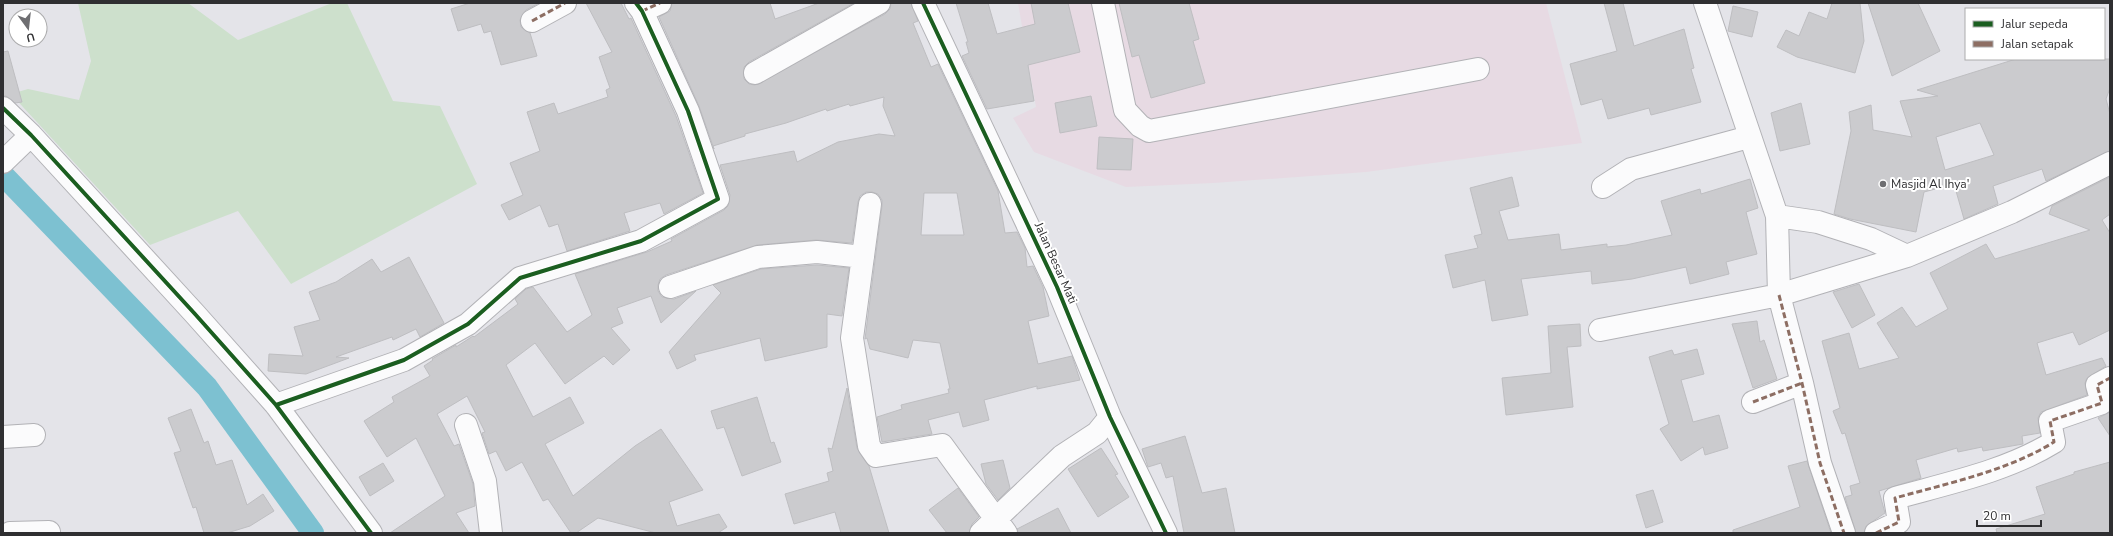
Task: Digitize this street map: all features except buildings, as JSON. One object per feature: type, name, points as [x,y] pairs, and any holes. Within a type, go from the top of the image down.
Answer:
[{"type":"street","points":[[532,21],[565,3]]},
{"type":"street","points":[[755,72],[879,3]]},
{"type":"street","name":"Jalan Besar Mati","points":[[923,3],[1057,287],[1110,417],[1166,533]]},
{"type":"street","points":[[1103,3],[1125,110],[1140,126],[1149,131],[1478,69]]},
{"type":"street","points":[[1706,3],[1749,137],[1777,216],[1778,295],[1802,383],[1820,463],[1844,533]]},
{"type":"street","points":[[276,405],[404,360],[468,324],[520,278],[641,241],[718,199],[688,111],[646,6]]},
{"type":"street","points":[[3,108],[27,138],[195,314],[276,405],[371,533]]},
{"type":"street","points":[[1603,187],[1632,169],[1749,137]]},
{"type":"street","points":[[3,162],[27,138]]},
{"type":"street","points":[[1600,330],[1778,295],[1907,256],[2012,212],[2110,163]]},
{"type":"street","points":[[870,204],[852,338],[869,446],[876,456],[942,445],[1002,526]]},
{"type":"street","points":[[1777,216],[1818,222],[1871,239],[1907,256]]},
{"type":"street","points":[[670,287],[758,257],[817,252],[863,257]]},
{"type":"street","points":[[1876,533],[1899,522],[1896,498],[1996,469],[2033,455],[2054,442],[2050,421],[2102,403],[2097,385],[2110,378]]},
{"type":"street","points":[[1754,402],[1802,383]]},
{"type":"street","points":[[981,533],[1002,526],[1062,456],[1097,433],[1110,417]]},
{"type":"street","points":[[466,425],[485,481],[491,533]]},
{"type":"street","points":[[3,437],[34,435]]},
{"type":"street","points":[[10,533],[49,532]]},
{"type":"shaded area","points":[[1018,3],[1546,3],[1582,143],[1366,172],[1213,183],[1126,187],[1034,152],[1013,118],[1036,107]]},
{"type":"green space","points":[[78,3],[188,3],[238,40],[332,3],[347,3],[393,101],[440,106],[477,184],[291,284],[238,211],[150,245],[11,94],[28,89],[79,100],[91,61]]},
{"type":"waterway","points":[[3,175],[207,387],[313,533]]},
{"type":"marked path","points":[[532,21],[565,3]]},
{"type":"marked path","points":[[642,11],[660,3]]},
{"type":"marked path","points":[[1779,295],[1802,383],[1820,463],[1844,533]]},
{"type":"marked path","points":[[1876,533],[1899,522],[1895,498],[1997,469],[2017,461],[2054,442],[2050,421],[2102,403],[2097,385],[2110,378]]},
{"type":"marked path","points":[[1753,402],[1802,383]]},
{"type":"cycle path","points":[[276,405],[404,360],[468,324],[520,278],[641,241],[718,199],[688,111],[642,11],[636,3]]},
{"type":"cycle path","points":[[923,3],[1057,287],[1110,417],[1166,533]]},
{"type":"cycle path","points":[[3,108],[31,135],[276,405],[371,533]]},
{"type":"place","name":"Masjid Al Ihya'","points":[[1883,184]]}]
